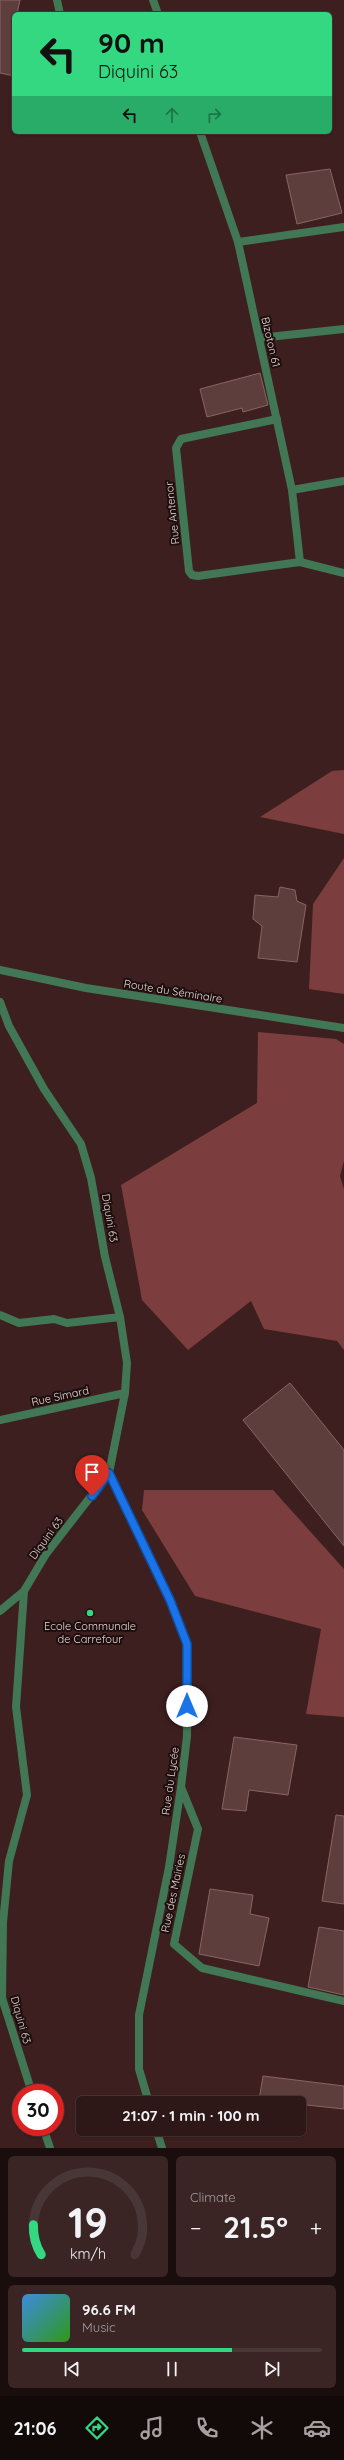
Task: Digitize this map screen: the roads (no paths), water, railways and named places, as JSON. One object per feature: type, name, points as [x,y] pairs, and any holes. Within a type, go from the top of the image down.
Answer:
[{"type":"street","points":[[56,0],[59,12]]},
{"type":"street","points":[[153,0],[157,12]]},
{"type":"street","name":"Bizoton 61","points":[[201,134],[238,242],[292,490],[300,562]]},
{"type":"street","points":[[238,242],[344,227]]},
{"type":"street","points":[[259,338],[344,329]]},
{"type":"street","name":"Rue Antenor","points":[[277,419],[181,439],[178,442],[176,448],[189,571],[192,575],[198,576],[300,562]]},
{"type":"street","points":[[292,490],[344,481]]},
{"type":"street","points":[[300,562],[344,573]]},
{"type":"street","name":"Route du Séminaire","points":[[0,970],[86,988],[344,1028]]},
{"type":"street","name":"Diquini 63","points":[[0,1002],[9,1026],[44,1089],[81,1144],[91,1178],[106,1257],[126,1348],[126,1393],[109,1473],[46,1554],[24,1591],[16,1707],[27,1795],[10,1861],[3,1922],[2,1998],[29,2084]]},
{"type":"street","points":[[0,1315],[19,1323],[54,1319],[67,1323],[120,1317]]},
{"type":"street","name":"Rue Simard","points":[[0,1420],[126,1393]]},
{"type":"street","name":"Rue du Lycée","points":[[109,1473],[170,1600],[187,1644],[187,1736],[181,1787],[169,1867],[139,2015],[139,2069],[147,2096]]},
{"type":"street","points":[[0,1611],[24,1591]]},
{"type":"street","name":"Rue des Mairies","points":[[181,1787],[198,1830],[174,1944],[202,1968],[344,2001]]},
{"type":"street","points":[[46,2136],[50,2148]]},
{"type":"street","points":[[158,2136],[162,2148]]},
{"type":"place","name":"Ecole Communale de Carrefour","points":[[90,1613]]}]
